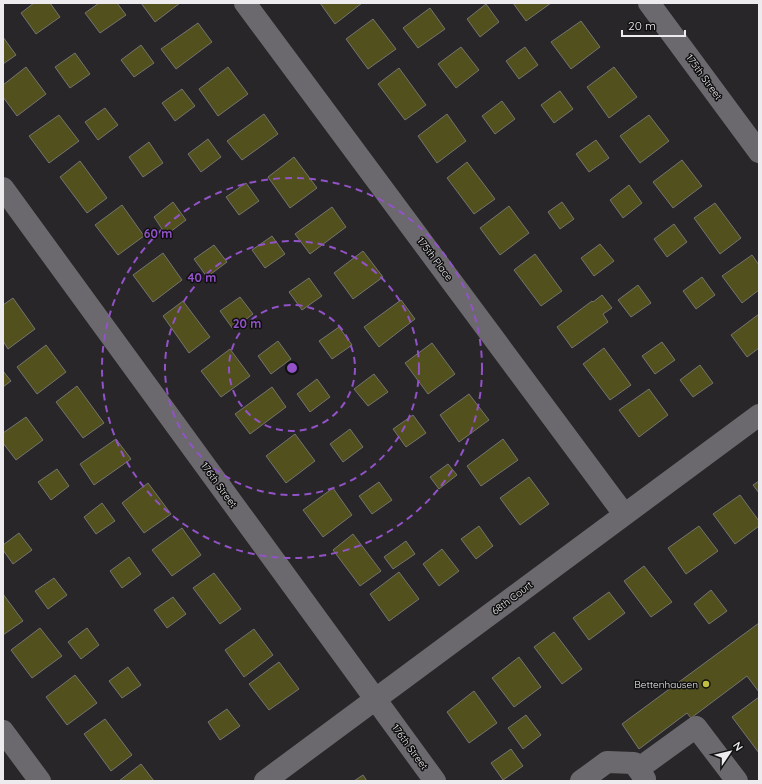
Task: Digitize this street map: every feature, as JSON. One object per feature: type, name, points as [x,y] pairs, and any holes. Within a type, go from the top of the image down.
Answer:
[{"type":"street","name":"175th Place","points":[[245,3],[624,514]]},
{"type":"street","name":"175th Street","points":[[649,3],[759,152]]},
{"type":"street","name":"176th Street","points":[[3,188],[435,781]]},
{"type":"street","name":"68th Court","points":[[265,781],[759,415]]},
{"type":"street","points":[[581,781],[606,762],[634,763],[643,775],[696,727],[737,781]]},
{"type":"street","points":[[3,731],[40,781]]},
{"type":"building","points":[[34,3],[50,3],[60,17],[36,34],[21,13]]},
{"type":"building","points":[[99,3],[117,3],[126,15],[100,33],[85,13]]},
{"type":"building","points":[[141,3],[180,3],[155,22]]},
{"type":"building","points":[[320,3],[362,3],[335,24]]},
{"type":"building","points":[[513,3],[551,3],[526,21]]},
{"type":"building","points":[[486,4],[499,22],[480,37],[467,19]]},
{"type":"building","points":[[430,8],[445,29],[418,48],[403,28]]},
{"type":"building","points":[[373,19],[396,49],[368,69],[346,39]]},
{"type":"building","points":[[581,21],[600,47],[571,69],[551,42]]},
{"type":"building","points":[[198,23],[212,42],[176,69],[161,49]]},
{"type":"building","points":[[3,37],[16,55],[3,64]]},
{"type":"building","points":[[141,45],[154,63],[134,77],[121,60]]},
{"type":"building","points":[[461,47],[479,70],[456,88],[438,64]]},
{"type":"building","points":[[525,47],[538,65],[519,79],[506,61]]},
{"type":"building","points":[[75,53],[90,74],[70,88],[55,67]]},
{"type":"building","points":[[26,67],[46,94],[17,116],[3,97],[3,85]]},
{"type":"building","points":[[228,67],[248,94],[218,116],[199,89]]},
{"type":"building","points":[[614,67],[637,97],[609,118],[587,87]]},
{"type":"building","points":[[399,68],[426,105],[405,120],[378,84]]},
{"type":"building","points":[[182,89],[195,106],[175,121],[162,103]]},
{"type":"building","points":[[560,91],[573,109],[554,123],[541,105]]},
{"type":"building","points":[[502,101],[515,119],[495,134],[482,116]]},
{"type":"building","points":[[105,108],[118,125],[98,140],[85,122]]},
{"type":"building","points":[[264,114],[278,134],[242,160],[227,141]]},
{"type":"building","points":[[447,114],[466,141],[437,163],[418,136]]},
{"type":"building","points":[[59,115],[79,141],[49,163],[29,136]]},
{"type":"building","points":[[649,115],[669,141],[640,163],[620,136]]},
{"type":"building","points":[[208,139],[221,157],[201,172],[188,154]]},
{"type":"building","points":[[596,140],[609,158],[589,172],[576,154]]},
{"type":"building","points":[[149,142],[163,163],[143,177],[129,157]]},
{"type":"building","points":[[294,157],[317,188],[290,208],[268,177]]},
{"type":"building","points":[[682,160],[702,186],[673,208],[653,182]]},
{"type":"building","points":[[80,161],[107,198],[87,213],[60,177]]},
{"type":"building","points":[[467,162],[495,199],[474,214],[447,178]]},
{"type":"building","points":[[246,183],[259,201],[239,215],[226,197]]},
{"type":"building","points":[[629,185],[642,203],[623,218],[610,200]]},
{"type":"building","points":[[173,202],[186,220],[166,235],[154,217]]},
{"type":"building","points":[[562,202],[574,219],[560,229],[548,212]]},
{"type":"building","points":[[715,203],[741,238],[720,254],[694,218]]},
{"type":"building","points":[[122,205],[144,236],[118,255],[95,225]]},
{"type":"building","points":[[509,206],[529,233],[500,255],[480,228]]},
{"type":"building","points":[[332,207],[346,227],[310,254],[295,234]]},
{"type":"building","points":[[674,224],[687,242],[667,257],[654,239]]},
{"type":"building","points":[[272,236],[285,254],[265,268],[252,250]]},
{"type":"building","points":[[600,244],[614,261],[594,276],[581,258]]},
{"type":"building","points":[[214,245],[227,262],[207,277],[194,259]]},
{"type":"building","points":[[363,251],[383,277],[353,299],[334,273]]},
{"type":"building","points":[[163,253],[182,280],[153,302],[133,275]]},
{"type":"building","points":[[535,254],[562,291],[541,306],[514,270]]},
{"type":"building","points":[[752,255],[759,265],[759,290],[742,303],[722,276]]},
{"type":"building","points":[[702,277],[715,295],[696,309],[683,291]]},
{"type":"building","points":[[309,278],[322,296],[302,310],[289,292]]},
{"type":"building","points":[[638,285],[651,303],[631,317],[618,300]]},
{"type":"building","points":[[602,295],[612,308],[603,314],[608,322],[572,348],[557,327]]},
{"type":"building","points":[[240,297],[253,314],[233,329],[220,311]]},
{"type":"building","points":[[13,298],[35,329],[8,349],[3,341],[3,305]]},
{"type":"building","points":[[401,300],[415,319],[379,347],[364,327]]},
{"type":"building","points":[[183,301],[210,337],[189,353],[163,316]]},
{"type":"building","points":[[759,314],[759,348],[747,357],[731,335]]},
{"type":"building","points":[[339,327],[352,345],[332,359],[319,341]]},
{"type":"building","points":[[278,341],[291,359],[271,374],[258,356]]},
{"type":"building","points":[[662,342],[675,360],[655,374],[642,356]]},
{"type":"building","points":[[432,343],[455,374],[428,394],[405,363]]},
{"type":"building","points":[[46,345],[66,372],[37,394],[17,367]]},
{"type":"building","points":[[604,348],[631,385],[610,400],[583,364]]},
{"type":"building","points":[[230,349],[250,376],[221,397],[201,371]]},
{"type":"building","points":[[700,365],[713,383],[693,397],[680,380]]},
{"type":"building","points":[[3,371],[11,381],[3,387]]},
{"type":"building","points":[[374,374],[388,392],[368,406],[354,389]]},
{"type":"building","points":[[317,379],[330,397],[310,412],[297,394]]},
{"type":"building","points":[[77,386],[104,423],[83,438],[56,402]]},
{"type":"building","points":[[272,387],[286,407],[250,434],[235,414]]},
{"type":"building","points":[[649,389],[668,415],[639,437],[619,410]]},
{"type":"building","points":[[469,394],[489,420],[459,442],[440,415]]},
{"type":"building","points":[[413,415],[426,433],[406,447],[393,429]]},
{"type":"building","points":[[26,417],[43,440],[16,460],[3,443],[3,433]]},
{"type":"building","points":[[350,429],[363,447],[343,462],[330,444]]},
{"type":"building","points":[[295,434],[315,461],[286,483],[266,456]]},
{"type":"building","points":[[116,439],[131,459],[94,485],[80,464]]},
{"type":"building","points":[[503,439],[518,460],[481,486],[467,466]]},
{"type":"building","points":[[448,464],[457,475],[439,489],[430,477]]},
{"type":"building","points":[[57,469],[69,486],[51,500],[38,482]]},
{"type":"building","points":[[529,477],[549,504],[520,525],[500,498]]},
{"type":"building","points":[[759,481],[759,493],[753,485]]},
{"type":"building","points":[[379,482],[392,500],[372,514],[359,496]]},
{"type":"building","points":[[148,483],[171,514],[144,533],[122,503]]},
{"type":"building","points":[[333,488],[352,515],[323,537],[303,510]]},
{"type":"building","points":[[740,495],[759,521],[759,526],[735,544],[713,514]]},
{"type":"building","points":[[102,503],[115,521],[96,534],[84,517]]},
{"type":"building","points":[[479,526],[493,546],[476,559],[461,539]]},
{"type":"building","points":[[699,526],[718,551],[686,574],[668,548]]},
{"type":"building","points":[[182,528],[201,555],[172,576],[152,550]]},
{"type":"building","points":[[19,533],[32,550],[13,564],[3,550],[3,545]]},
{"type":"building","points":[[353,534],[381,571],[360,586],[333,550]]},
{"type":"building","points":[[406,541],[415,554],[393,569],[384,557]]},
{"type":"building","points":[[442,549],[459,571],[439,586],[423,564]]},
{"type":"building","points":[[129,557],[141,574],[122,588],[110,571]]},
{"type":"building","points":[[644,566],[672,602],[651,617],[624,581]]},
{"type":"building","points":[[399,572],[419,599],[389,621],[370,594]]},
{"type":"building","points":[[214,573],[241,609],[220,624],[193,588]]},
{"type":"building","points":[[54,578],[67,595],[48,609],[35,591]]},
{"type":"building","points":[[711,590],[727,611],[709,624],[694,604]]},
{"type":"building","points":[[609,592],[625,613],[589,640],[573,618]]},
{"type":"building","points":[[3,594],[23,621],[3,635]]},
{"type":"building","points":[[173,597],[186,614],[167,628],[154,610]]},
{"type":"building","name":"Bettenhausen","points":[[759,623],[759,692],[747,676],[691,718],[687,713],[639,749],[622,724]]},
{"type":"building","points":[[40,628],[62,656],[32,678],[11,650]]},
{"type":"building","points":[[87,628],[99,645],[81,659],[68,642]]},
{"type":"building","points":[[254,629],[273,655],[244,677],[225,650]]},
{"type":"building","points":[[554,632],[582,669],[562,684],[534,647]]},
{"type":"building","points":[[519,657],[541,687],[514,707],[492,678]]},
{"type":"building","points":[[279,662],[299,689],[269,710],[249,684]]},
{"type":"building","points":[[128,667],[141,685],[122,698],[109,681]]},
{"type":"building","points":[[75,675],[97,703],[67,725],[46,697]]},
{"type":"building","points":[[474,691],[497,723],[469,743],[447,712]]},
{"type":"building","points":[[759,697],[759,753],[732,717]]},
{"type":"building","points":[[227,709],[240,726],[220,740],[208,722]]},
{"type":"building","points":[[526,715],[541,735],[523,749],[508,728]]},
{"type":"building","points":[[105,719],[132,755],[111,771],[84,734]]},
{"type":"building","points":[[511,749],[523,766],[503,780],[491,763]]},
{"type":"building","points":[[141,764],[154,781],[119,781]]},
{"type":"building","points":[[363,775],[367,781],[354,781]]},
{"type":"place","name":"Bettenhausen","points":[[706,684]]}]
